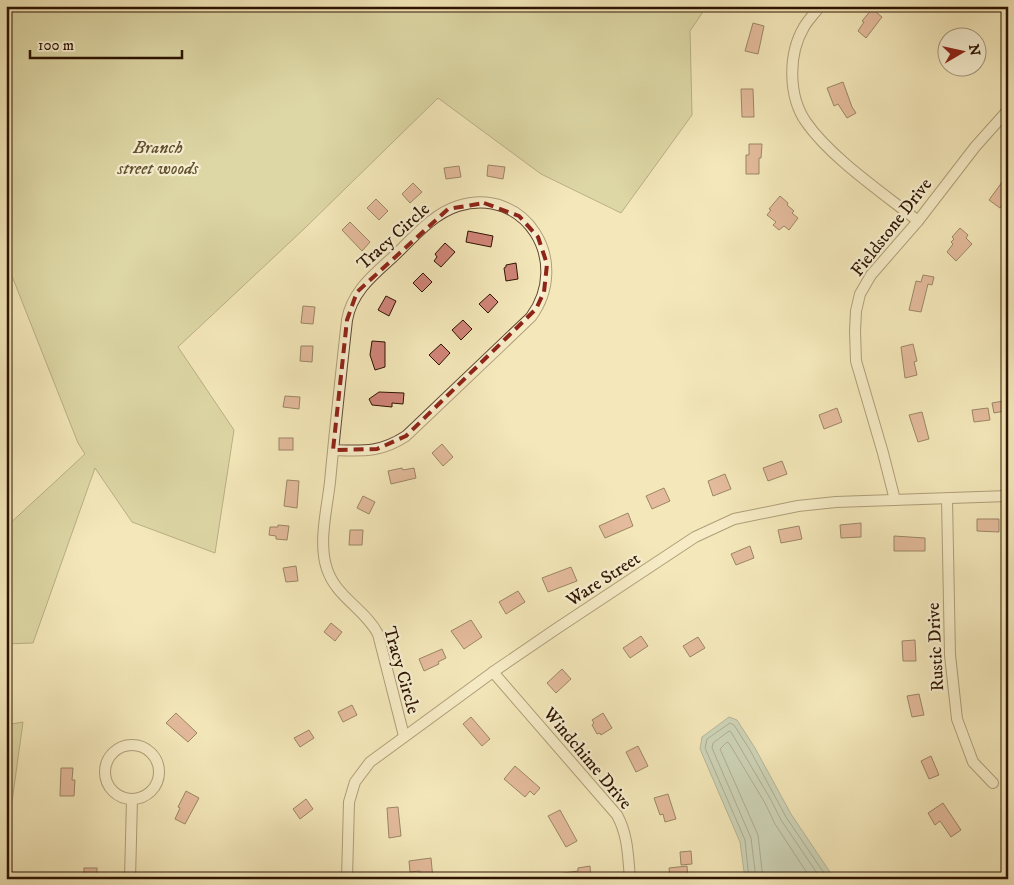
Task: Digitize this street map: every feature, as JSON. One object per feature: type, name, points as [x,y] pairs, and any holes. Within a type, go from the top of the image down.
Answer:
[{"type":"street","points":[[820,6],[804,27],[797,42],[792,71],[793,86],[799,109],[805,122],[820,140],[918,221]]},
{"type":"street","name":"Fieldstone Drive","points":[[895,500],[856,362],[856,311],[860,294],[871,275],[918,221],[975,147],[1008,110]]},
{"type":"street","name":"Tracy Circle","points":[[333,450],[378,450],[392,445],[406,436],[531,317],[544,292],[547,264],[538,237],[519,216],[503,207],[484,203],[466,204],[448,210],[432,220],[369,279],[357,292],[349,309],[347,320],[333,450],[324,539],[325,560],[337,588],[369,620],[378,634],[404,736]]},
{"type":"street","name":"Ware Street","points":[[347,879],[350,802],[355,782],[370,762],[493,672],[695,538],[734,519],[798,506],[836,502],[1008,496]]},
{"type":"street","name":"Rustic Drive","points":[[947,499],[950,655],[956,719],[973,762],[993,783]]},
{"type":"street","name":"Windchime Drive","points":[[493,672],[617,815],[626,838],[630,879]]},
{"type":"street","points":[[132,745],[141,746],[154,756],[160,772],[158,781],[148,794],[141,798],[132,799],[123,798],[109,786],[106,767],[109,758],[115,751],[123,746],[132,745]]},
{"type":"street","points":[[130,879],[132,799]]},
{"type":"highlighted area","points":[[484,203],[519,216],[538,237],[547,264],[544,292],[536,309],[406,436],[377,449],[333,450],[347,320],[357,292],[448,209]]},
{"type":"green space","name":"Branch street woods","points":[[6,6],[707,6],[690,31],[692,115],[621,213],[541,174],[438,98],[305,228],[178,347],[234,430],[215,553],[132,522],[95,468],[33,643],[6,644],[6,527],[85,454],[78,443],[6,261]]},
{"type":"green space","points":[[23,722],[7,838],[6,838],[6,725]]},
{"type":"water","points":[[729,717],[737,720],[755,748],[791,814],[836,879],[745,879],[740,842],[700,749],[702,737]]},
{"type":"building","points":[[872,9],[882,17],[866,38],[858,31],[864,22],[862,21]]},
{"type":"building","points":[[753,23],[764,26],[758,54],[745,51]]},
{"type":"building","points":[[843,82],[856,113],[847,118],[838,104],[834,106],[827,88]]},
{"type":"building","points":[[741,89],[753,89],[754,117],[742,117]]},
{"type":"building","points":[[749,144],[762,144],[761,158],[759,158],[759,174],[746,174],[746,155],[749,155]]},
{"type":"building","points":[[488,165],[505,167],[503,179],[487,176]]},
{"type":"building","points":[[459,166],[461,177],[446,179],[444,168]]},
{"type":"building","points":[[1008,174],[1008,198],[1000,208],[989,200]]},
{"type":"building","points":[[413,183],[422,192],[410,203],[402,194]]},
{"type":"building","points":[[780,196],[788,203],[787,205],[794,211],[792,213],[798,218],[789,230],[784,226],[779,230],[773,225],[776,222],[767,215],[771,210],[769,209]]},
{"type":"building","points":[[376,199],[388,211],[379,220],[367,208]]},
{"type":"building","points":[[350,222],[370,242],[362,251],[342,230]]},
{"type":"building","points":[[960,228],[968,235],[966,238],[972,244],[956,261],[947,252],[953,244],[951,242],[954,239],[952,237]]},
{"type":"building","points":[[468,231],[493,236],[491,247],[466,242]]},
{"type":"building","points":[[445,243],[455,252],[441,267],[434,261],[437,257],[435,254]]},
{"type":"building","points":[[516,263],[518,279],[506,281],[504,268],[506,265]]},
{"type":"building","points":[[423,273],[432,282],[422,292],[413,283]]},
{"type":"building","points":[[923,275],[934,277],[932,285],[928,284],[921,312],[909,310],[916,281],[921,282]]},
{"type":"building","points":[[490,294],[498,302],[488,313],[479,304]]},
{"type":"building","points":[[386,296],[396,301],[389,316],[378,310]]},
{"type":"building","points":[[303,306],[315,307],[313,324],[301,323]]},
{"type":"building","points":[[463,320],[472,329],[461,340],[452,330]]},
{"type":"building","points":[[372,341],[385,342],[385,367],[375,370],[370,355]]},
{"type":"building","points":[[441,344],[450,353],[439,365],[429,355]]},
{"type":"building","points":[[913,344],[917,361],[914,362],[917,375],[905,378],[901,347]]},
{"type":"building","points":[[301,346],[313,346],[312,362],[300,361]]},
{"type":"building","points":[[379,392],[404,393],[403,404],[392,403],[392,407],[372,405],[369,399]]},
{"type":"building","points":[[285,396],[300,397],[299,409],[283,407]]},
{"type":"building","points":[[1003,401],[1005,411],[994,413],[992,403]]},
{"type":"building","points":[[837,408],[842,422],[824,429],[819,415]]},
{"type":"building","points":[[988,408],[990,420],[974,422],[972,410]]},
{"type":"building","points":[[922,412],[929,439],[918,442],[909,415]]},
{"type":"building","points":[[279,438],[293,438],[293,450],[279,450]]},
{"type":"building","points":[[442,444],[453,457],[443,466],[432,453]]},
{"type":"building","points":[[782,461],[787,474],[768,481],[763,468]]},
{"type":"building","points":[[402,468],[403,470],[414,468],[416,478],[391,484],[388,471]]},
{"type":"building","points":[[725,474],[731,489],[713,496],[708,481]]},
{"type":"building","points":[[287,480],[299,481],[297,508],[284,506]]},
{"type":"building","points":[[664,488],[670,501],[652,509],[646,496]]},
{"type":"building","points":[[363,496],[375,502],[369,514],[357,508]]},
{"type":"building","points":[[628,513],[633,526],[605,538],[599,526]]},
{"type":"building","points":[[977,519],[999,519],[999,532],[977,531]]},
{"type":"building","points":[[861,523],[861,537],[841,538],[840,525]]},
{"type":"building","points":[[278,525],[289,526],[287,540],[276,539],[276,536],[269,535],[270,527],[278,527]]},
{"type":"building","points":[[799,526],[802,539],[781,543],[778,530]]},
{"type":"building","points":[[350,530],[363,530],[362,545],[349,545]]},
{"type":"building","points":[[894,536],[925,538],[925,551],[894,551]]},
{"type":"building","points":[[750,546],[754,558],[736,565],[731,554]]},
{"type":"building","points":[[296,566],[298,581],[286,582],[283,568]]},
{"type":"building","points":[[571,567],[577,581],[548,592],[542,578]]},
{"type":"building","points":[[518,591],[525,602],[506,614],[499,602]]},
{"type":"building","points":[[471,620],[482,637],[464,649],[451,631]]},
{"type":"building","points":[[331,623],[342,632],[335,641],[324,632]]},
{"type":"building","points":[[641,636],[648,646],[630,658],[623,648]]},
{"type":"building","points":[[698,637],[705,648],[690,657],[683,646]]},
{"type":"building","points":[[915,640],[916,661],[903,661],[902,641]]},
{"type":"building","points":[[442,649],[446,658],[438,662],[439,664],[424,671],[419,659]]},
{"type":"building","points":[[562,669],[571,679],[556,693],[547,683]]},
{"type":"building","points":[[919,694],[924,715],[912,717],[907,696]]},
{"type":"building","points":[[352,705],[357,715],[343,722],[338,712]]},
{"type":"building","points":[[176,713],[197,733],[188,742],[166,723]]},
{"type":"building","points":[[603,713],[612,728],[601,735],[600,733],[597,734],[592,725],[594,723],[592,720]]},
{"type":"building","points":[[471,717],[490,739],[482,746],[463,724]]},
{"type":"building","points":[[309,730],[314,738],[300,747],[294,738]]},
{"type":"building","points":[[638,746],[648,766],[636,772],[626,752]]},
{"type":"building","points":[[931,756],[939,775],[929,779],[921,761]]},
{"type":"building","points":[[515,766],[540,788],[534,795],[530,791],[525,797],[504,779]]},
{"type":"building","points":[[61,768],[73,768],[72,780],[75,780],[74,796],[60,796]]},
{"type":"building","points":[[186,791],[199,798],[185,824],[175,819],[180,808],[178,807]]},
{"type":"building","points":[[668,794],[676,819],[665,822],[663,814],[660,815],[654,798]]},
{"type":"building","points":[[306,799],[313,809],[300,819],[293,809]]},
{"type":"building","points":[[943,803],[961,830],[951,837],[940,821],[935,825],[928,813]]},
{"type":"building","points":[[398,807],[401,836],[389,838],[387,808]]},
{"type":"building","points":[[560,810],[577,841],[566,847],[548,816]]},
{"type":"building","points":[[691,851],[692,864],[681,865],[680,852]]},
{"type":"building","points":[[431,858],[433,879],[421,879],[420,871],[410,872],[409,861]]},
{"type":"building","points":[[590,866],[591,879],[557,879],[557,874],[578,871],[578,868]]},
{"type":"building","points":[[687,866],[688,879],[670,879],[669,868]]},
{"type":"building","points":[[84,868],[97,868],[97,879],[84,879]]}]
